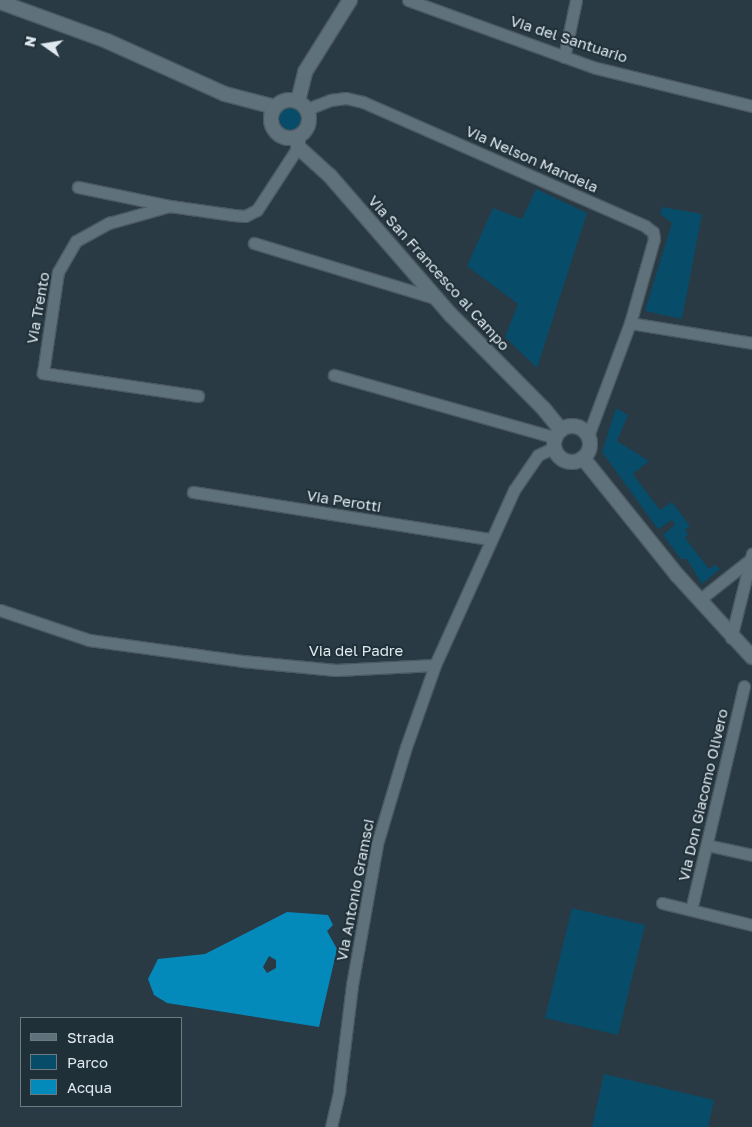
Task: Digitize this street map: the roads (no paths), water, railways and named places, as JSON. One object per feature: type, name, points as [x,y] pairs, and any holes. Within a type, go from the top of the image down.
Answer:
[{"type":"street","points":[[302,105],[285,101],[275,107],[271,119],[276,132],[298,142],[309,124],[302,105],[305,72],[350,0]]},
{"type":"street","name":"Via del Santuario","points":[[408,0],[596,68],[752,106]]},
{"type":"street","points":[[564,56],[576,0]]},
{"type":"street","points":[[0,2],[107,41],[224,94],[275,107]]},
{"type":"street","name":"Via Nelson Mandela","points":[[302,105],[338,99],[363,102],[645,226],[652,232],[654,240],[630,323],[594,414],[584,432]]},
{"type":"street","name":"Via Trento","points":[[198,396],[43,373],[58,272],[76,241],[109,223],[170,206],[245,216],[257,210],[298,142]]},
{"type":"street","name":"Via San Francesco al Campo","points":[[298,142],[438,299],[544,409],[557,438]]},
{"type":"street","points":[[78,186],[170,206]]},
{"type":"street","points":[[254,243],[438,299]]},
{"type":"street","points":[[630,323],[752,343]]},
{"type":"street","points":[[334,375],[557,438]]},
{"type":"street","points":[[434,665],[490,539],[519,483],[538,456],[557,438],[570,426],[584,432],[589,450],[583,458],[566,461],[557,438]]},
{"type":"street","points":[[583,458],[731,638],[752,657]]},
{"type":"street","name":"Via Perotti","points":[[193,492],[490,539]]},
{"type":"street","points":[[699,600],[751,557]]},
{"type":"street","points":[[731,638],[748,580],[751,557]]},
{"type":"street","name":"Via del Padre","points":[[0,610],[89,640],[242,662],[336,670],[434,665]]},
{"type":"street","name":"Via Antonio Gramsci","points":[[331,1127],[339,1091],[352,986],[377,844],[434,665]]},
{"type":"street","name":"Via Don Giacomo Olivero","points":[[691,910],[744,686]]},
{"type":"street","points":[[707,845],[752,855]]},
{"type":"street","points":[[662,903],[752,925]]},
{"type":"water","points":[[287,912],[328,915],[333,925],[327,931],[337,949],[319,1027],[167,1003],[154,995],[148,979],[158,959],[205,954]],"holes":[[[269,956],[276,960],[276,968],[267,973],[263,967]]]}]
